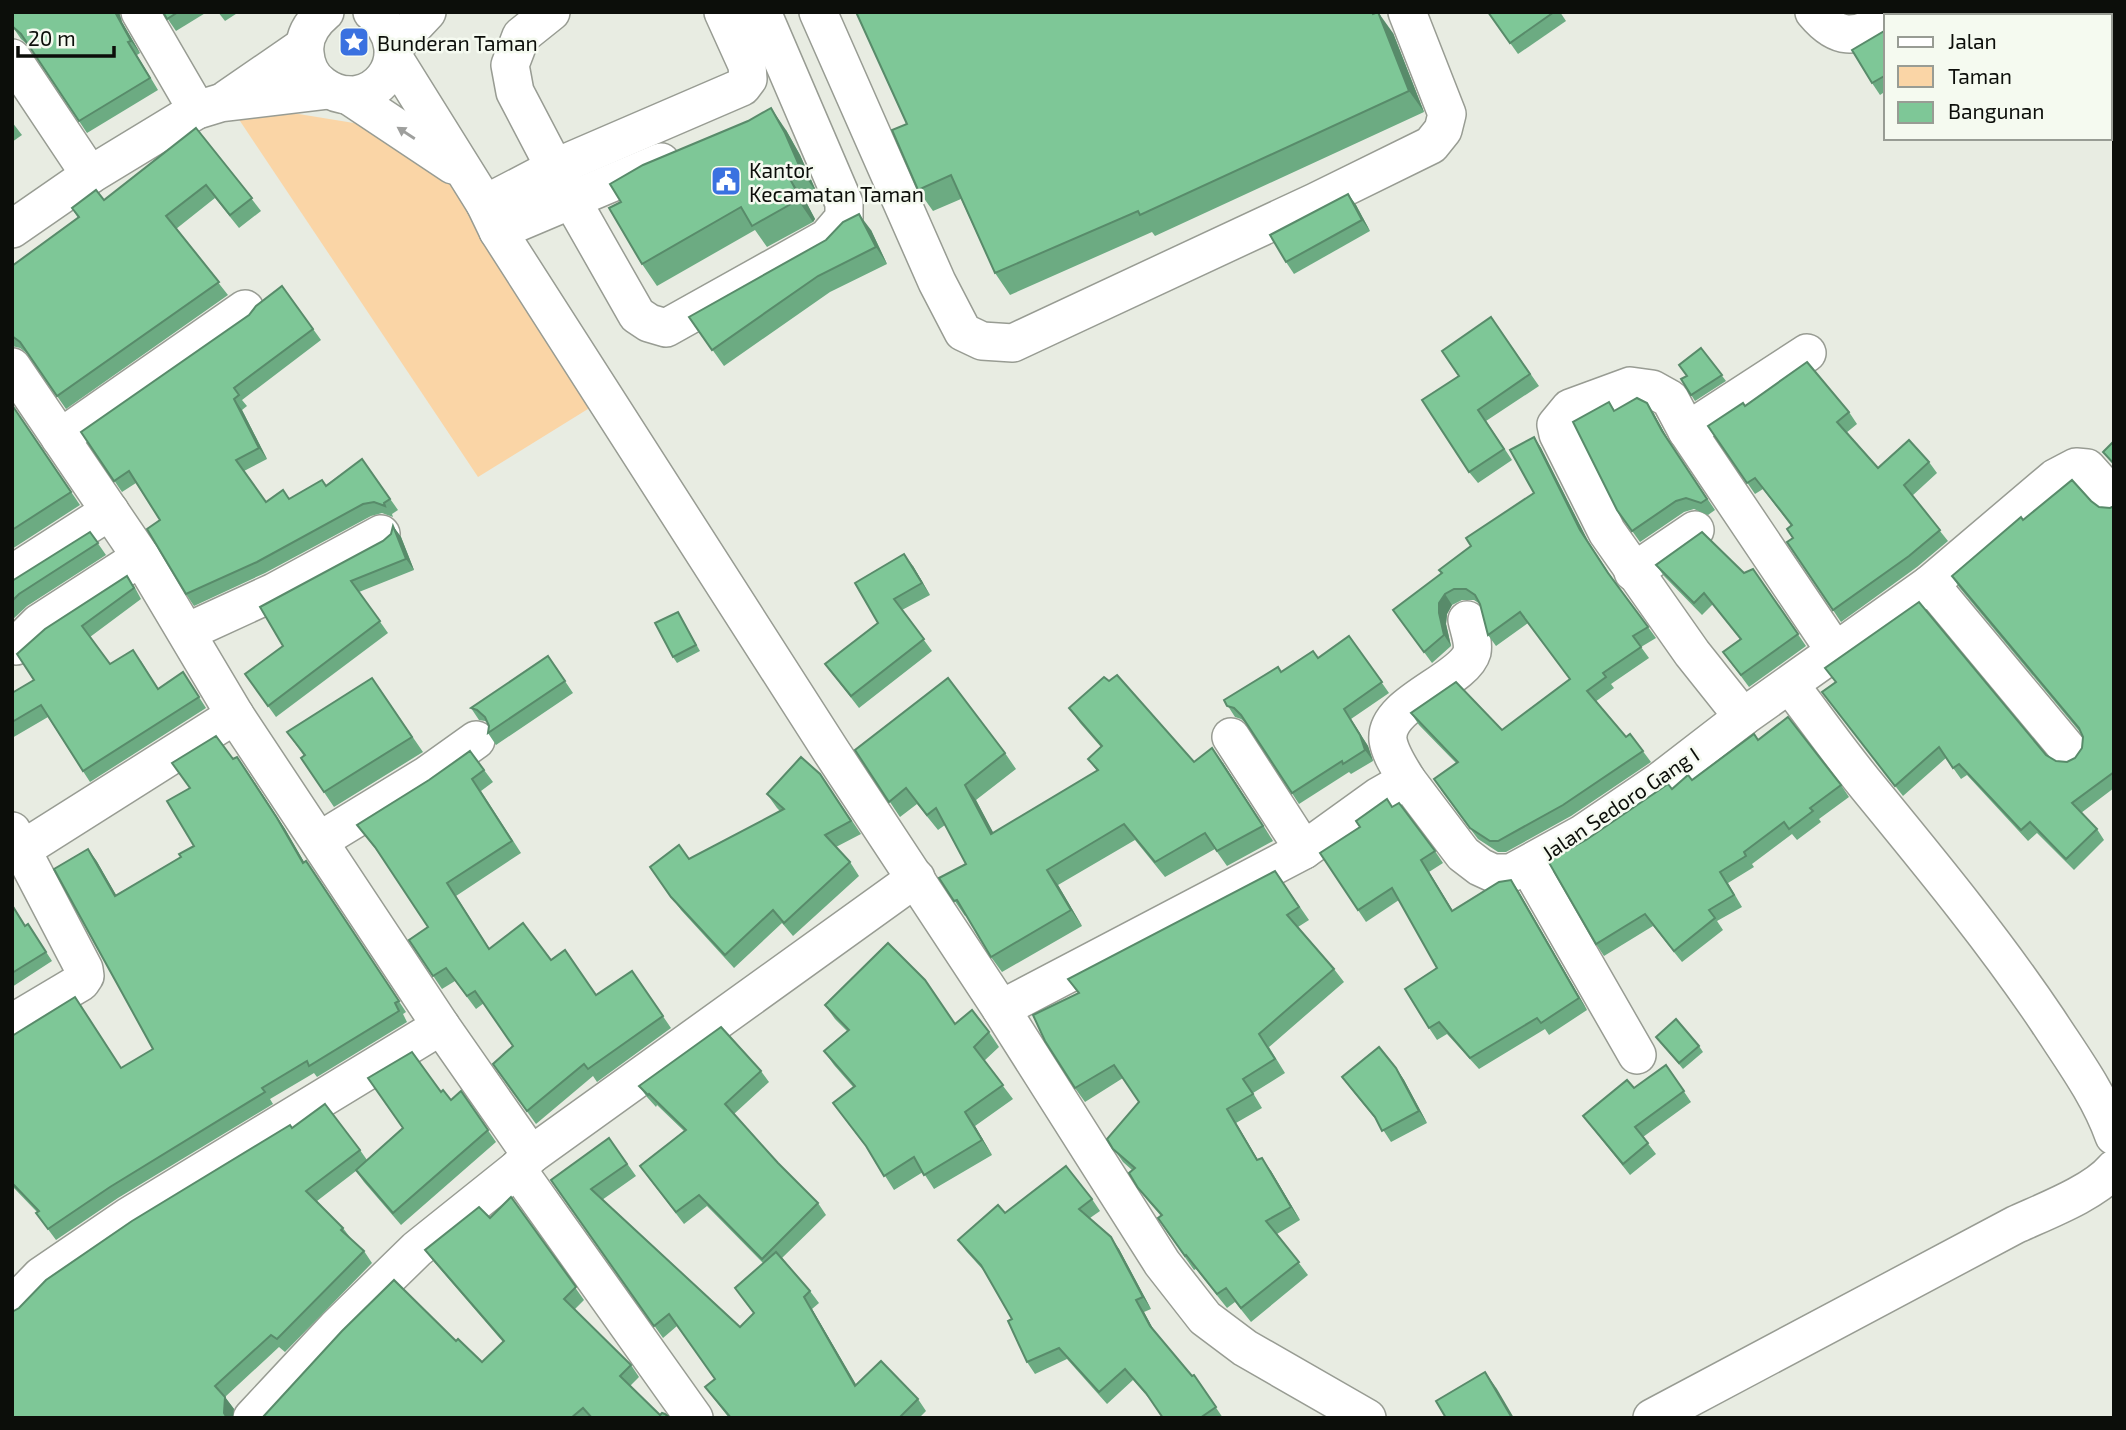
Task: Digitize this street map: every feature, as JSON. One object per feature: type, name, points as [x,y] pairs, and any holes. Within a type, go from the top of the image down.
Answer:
[{"type":"street","points":[[140,12],[209,107]]},
{"type":"street","points":[[372,12],[389,30],[394,52],[491,217],[831,751],[916,878],[1162,1263],[1205,1318],[1245,1348],[1367,1418]]},
{"type":"street","points":[[209,107],[369,90],[386,77],[394,52],[428,12]]},
{"type":"street","points":[[551,12],[521,36],[510,65],[515,92],[562,184],[638,314],[649,323],[666,328],[827,238],[844,218],[844,203],[762,12]]},
{"type":"street","points":[[491,217],[562,184],[742,87],[748,79],[747,65],[723,12]]},
{"type":"street","points":[[818,12],[937,282],[963,332],[982,341],[1013,343],[1431,145],[1443,130],[1447,114],[1406,12]]},
{"type":"street","points":[[1814,12],[1828,29],[1841,34],[1858,33],[1884,23]]},
{"type":"street","points":[[12,229],[90,175],[209,107],[310,26]]},
{"type":"street","points":[[310,26],[305,60],[318,83],[339,93],[463,171]]},
{"type":"street","points":[[12,58],[90,175]]},
{"type":"street","points":[[766,117],[799,98]]},
{"type":"street","points":[[562,184],[694,148]]},
{"type":"street","points":[[60,438],[245,309]]},
{"type":"street","points":[[1687,431],[1807,354]]},
{"type":"street","points":[[12,367],[141,557],[235,715],[441,1026],[524,1162],[694,1418]]},
{"type":"street","points":[[1743,717],[1692,653],[1607,532],[1558,434],[1556,425],[1570,408],[1630,386],[1652,389],[1670,399],[1687,431],[1835,651]]},
{"type":"street","name":"Jalan Sedoro Gang I","points":[[1467,621],[1472,639],[1471,656],[1396,716],[1389,727],[1388,740],[1407,780],[1463,854],[1493,873],[1511,873],[1582,834],[1660,781],[1743,717],[1930,584],[2056,478],[2076,467],[2092,471],[2114,498]]},
{"type":"street","points":[[12,574],[110,511]]},
{"type":"street","points":[[1633,572],[1695,530]]},
{"type":"street","points":[[187,632],[274,592],[381,534]]},
{"type":"street","points":[[16,646],[39,623],[141,557]]},
{"type":"street","points":[[1930,584],[2070,752]]},
{"type":"street","points":[[1790,685],[1865,784],[1942,876],[2023,984],[2092,1090],[2114,1136]]},
{"type":"street","points":[[12,1023],[81,982],[85,976],[84,969],[16,846],[235,715]]},
{"type":"street","points":[[1231,737],[1304,850]]},
{"type":"street","points":[[319,841],[427,775],[476,740]]},
{"type":"street","points":[[1000,1009],[1304,850],[1379,796],[1407,780]]},
{"type":"street","points":[[1528,864],[1637,1055]]},
{"type":"street","points":[[252,1418],[336,1328],[417,1249],[524,1162],[916,878]]},
{"type":"street","points":[[12,1306],[41,1276],[130,1216],[441,1026]]},
{"type":"street","points":[[1652,1418],[2015,1225],[2064,1202],[2107,1178],[2114,1169]]},
{"type":"green space","points":[[274,110],[360,124],[456,179],[596,404],[478,477],[236,115]]},
{"type":"building","points":[[12,12],[115,12],[131,41],[128,42],[150,78],[79,121],[21,34],[12,26]]},
{"type":"building","points":[[163,12],[178,12],[167,19]]},
{"type":"building","points":[[856,12],[1378,12],[1409,91],[1140,215],[1138,211],[995,273],[951,175],[918,190],[892,130],[907,124]]},
{"type":"building","points":[[1488,12],[1554,12],[1510,43]]},
{"type":"building","points":[[1955,12],[2013,12],[2010,14]]},
{"type":"building","points":[[1884,31],[1884,76],[1872,83],[1852,50]]},
{"type":"building","points":[[771,108],[802,172],[790,179],[800,198],[752,226],[741,207],[642,264],[609,208],[621,202],[610,184],[643,165],[748,121]]},
{"type":"building","points":[[196,128],[252,198],[230,215],[206,185],[166,216],[219,282],[57,396],[20,342],[12,336],[12,266],[79,217],[72,208],[96,190],[104,200]]},
{"type":"building","points":[[1348,194],[1362,220],[1286,262],[1270,235]]},
{"type":"building","points":[[859,214],[876,247],[818,276],[712,350],[689,317],[826,240],[843,222]]},
{"type":"building","points":[[282,286],[313,329],[234,388],[239,395],[234,399],[259,448],[236,460],[266,502],[283,490],[289,499],[322,480],[326,486],[362,459],[390,499],[384,503],[385,506],[374,502],[363,504],[257,562],[186,594],[147,529],[160,520],[129,471],[114,481],[81,432],[249,315],[256,306]]},
{"type":"building","points":[[1491,317],[1530,374],[1478,410],[1504,449],[1469,472],[1422,400],[1459,376],[1442,351]]},
{"type":"building","points":[[1701,348],[1722,375],[1691,395],[1681,379],[1687,376],[1679,365]]},
{"type":"building","points":[[1807,362],[1849,412],[1837,422],[1878,468],[1909,440],[1929,462],[1904,485],[1940,530],[1909,556],[1833,610],[1787,542],[1793,538],[1787,529],[1792,525],[1755,478],[1747,483],[1708,426],[1743,403],[1745,406]]},
{"type":"building","points":[[1637,398],[1647,403],[1662,431],[1707,499],[1701,503],[1686,498],[1676,501],[1632,531],[1617,510],[1573,422],[1609,402],[1614,411]]},
{"type":"building","points":[[12,405],[71,492],[12,530]]},
{"type":"building","points":[[1534,437],[1580,530],[1648,627],[1633,636],[1641,647],[1603,673],[1606,677],[1587,691],[1626,737],[1630,734],[1643,751],[1563,805],[1498,841],[1490,841],[1470,828],[1434,779],[1458,762],[1411,713],[1456,682],[1502,730],[1570,679],[1520,612],[1488,635],[1480,604],[1475,595],[1466,589],[1454,589],[1445,594],[1439,603],[1444,635],[1424,652],[1393,610],[1442,573],[1439,570],[1471,546],[1466,538],[1534,493],[1510,450]]},
{"type":"building","points":[[2113,442],[2114,444],[2114,464],[2103,452]]},
{"type":"building","points":[[2072,480],[2099,507],[2114,506],[2114,772],[2072,803],[2097,829],[2066,859],[2030,822],[2021,830],[1959,764],[1953,768],[1939,747],[1895,786],[1822,692],[1836,682],[1825,668],[1919,602],[2046,755],[2056,761],[2067,762],[2075,758],[2082,748],[2083,737],[2079,728],[1952,576],[2021,517],[2023,520]]},
{"type":"building","points":[[393,526],[406,559],[351,581],[380,621],[268,706],[245,674],[283,646],[260,607],[383,541],[391,534]]},
{"type":"building","points":[[90,532],[98,543],[12,601],[12,581]]},
{"type":"building","points":[[1702,532],[1744,573],[1753,569],[1798,634],[1741,675],[1723,652],[1741,639],[1704,593],[1694,603],[1656,565]]},
{"type":"building","points":[[904,554],[922,583],[894,599],[924,639],[851,696],[825,664],[878,623],[855,583]]},
{"type":"building","points":[[127,576],[134,588],[82,626],[110,664],[133,650],[158,689],[183,672],[199,697],[83,771],[41,705],[12,722],[12,693],[34,680],[17,654],[45,629]]},
{"type":"building","points":[[678,612],[696,645],[673,657],[655,623]]},
{"type":"building","points":[[1349,636],[1382,682],[1344,709],[1360,735],[1365,750],[1343,764],[1342,761],[1292,793],[1241,715],[1234,708],[1227,706],[1224,700],[1278,667],[1281,672],[1313,651],[1318,658]]},
{"type":"building","points":[[548,656],[565,681],[488,733],[489,726],[485,717],[471,708]]},
{"type":"building","points":[[1117,675],[1194,762],[1212,748],[1263,826],[1217,851],[1205,833],[1155,862],[1124,824],[1047,870],[1071,910],[991,957],[957,900],[954,901],[939,878],[966,864],[936,808],[927,815],[906,788],[889,802],[855,750],[948,678],[1005,753],[965,785],[991,834],[1098,770],[1088,759],[1102,746],[1069,708],[1104,677],[1109,681]]},
{"type":"building","points":[[372,678],[412,737],[324,792],[301,758],[305,755],[287,732]]},
{"type":"building","points":[[1788,717],[1841,785],[1810,808],[1813,811],[1789,829],[1784,822],[1744,852],[1746,856],[1720,872],[1734,895],[1709,910],[1715,918],[1674,951],[1645,914],[1596,944],[1548,861],[1586,840],[1668,784],[1672,789],[1688,775],[1692,780],[1754,734],[1758,740]]},
{"type":"building","points":[[216,736],[233,759],[237,757],[303,863],[306,861],[399,1001],[395,1003],[399,1011],[309,1066],[307,1061],[262,1088],[265,1092],[110,1187],[48,1229],[36,1213],[39,1211],[12,1183],[12,1036],[75,997],[121,1068],[153,1049],[54,869],[88,849],[115,896],[181,857],[179,854],[194,846],[167,801],[190,788],[172,763]]},
{"type":"building","points":[[470,751],[484,770],[472,779],[512,841],[447,883],[489,949],[523,923],[551,960],[565,950],[596,995],[632,971],[663,1016],[588,1069],[584,1064],[527,1111],[493,1064],[513,1046],[475,991],[467,996],[446,968],[433,976],[409,940],[428,927],[375,847],[357,825]]},
{"type":"building","points":[[801,757],[820,774],[851,821],[825,835],[850,862],[784,923],[773,910],[725,955],[671,897],[650,867],[679,845],[689,859],[784,809],[767,794]]},
{"type":"building","points":[[1387,799],[1392,807],[1399,803],[1435,851],[1421,860],[1452,911],[1499,882],[1511,880],[1579,998],[1541,1023],[1537,1018],[1470,1058],[1439,1022],[1429,1028],[1405,989],[1437,968],[1392,888],[1358,910],[1320,853],[1360,827],[1356,821]]},
{"type":"building","points":[[1275,871],[1299,907],[1287,915],[1334,969],[1259,1034],[1275,1059],[1243,1079],[1253,1094],[1227,1109],[1257,1160],[1262,1158],[1291,1207],[1266,1221],[1299,1262],[1241,1308],[1226,1288],[1217,1294],[1185,1256],[1158,1218],[1162,1215],[1138,1188],[1129,1173],[1135,1168],[1113,1149],[1107,1139],[1139,1102],[1114,1065],[1075,1088],[1045,1041],[1033,1015],[1079,993],[1068,979]]},
{"type":"building","points":[[12,905],[46,952],[12,973]]},
{"type":"building","points":[[888,943],[925,980],[955,1024],[972,1010],[989,1032],[974,1047],[1003,1085],[965,1112],[982,1140],[924,1175],[914,1157],[884,1176],[866,1146],[833,1103],[855,1086],[824,1051],[849,1030],[825,1005]]},
{"type":"building","points":[[1676,1019],[1699,1046],[1679,1063],[1656,1037]]},
{"type":"building","points":[[721,1027],[761,1071],[725,1104],[818,1203],[762,1259],[699,1195],[676,1212],[640,1166],[686,1130],[639,1086]]},
{"type":"building","points":[[1379,1047],[1396,1068],[1419,1111],[1382,1131],[1375,1117],[1342,1077]]},
{"type":"building","points":[[412,1052],[441,1092],[443,1090],[451,1100],[461,1091],[488,1130],[393,1213],[356,1170],[403,1128],[368,1078]]},
{"type":"building","points":[[1666,1065],[1684,1091],[1635,1127],[1648,1143],[1623,1164],[1583,1116],[1627,1080],[1634,1088]]},
{"type":"building","points":[[325,1104],[360,1150],[306,1191],[364,1251],[277,1339],[271,1335],[215,1386],[225,1397],[224,1413],[227,1418],[12,1418],[12,1312],[46,1280],[132,1221],[290,1125],[292,1128]]},
{"type":"building","points":[[609,1138],[627,1164],[591,1189],[740,1327],[754,1313],[735,1288],[776,1252],[810,1291],[804,1297],[855,1386],[881,1361],[918,1399],[899,1418],[731,1418],[705,1387],[715,1379],[669,1314],[654,1326],[551,1180]]},
{"type":"building","points":[[1066,1166],[1092,1199],[1079,1209],[1111,1237],[1143,1297],[1136,1300],[1150,1326],[1192,1376],[1194,1375],[1216,1407],[1200,1418],[1163,1418],[1125,1369],[1099,1392],[1059,1348],[1027,1362],[1008,1321],[1012,1319],[981,1265],[958,1240],[998,1205],[1005,1213]]},
{"type":"building","points":[[511,1197],[576,1287],[564,1299],[631,1365],[620,1376],[660,1415],[662,1413],[670,1418],[592,1418],[583,1408],[571,1418],[262,1418],[342,1331],[394,1280],[456,1341],[458,1339],[482,1362],[504,1341],[425,1250],[479,1207],[490,1218]]},
{"type":"building","points":[[1485,1372],[1512,1418],[1446,1418],[1436,1401]]},
{"type":"place","name":"Bunderan Taman","points":[[354,42]]},
{"type":"place","name":"Kantor Kecamatan Taman","points":[[726,181]]}]
